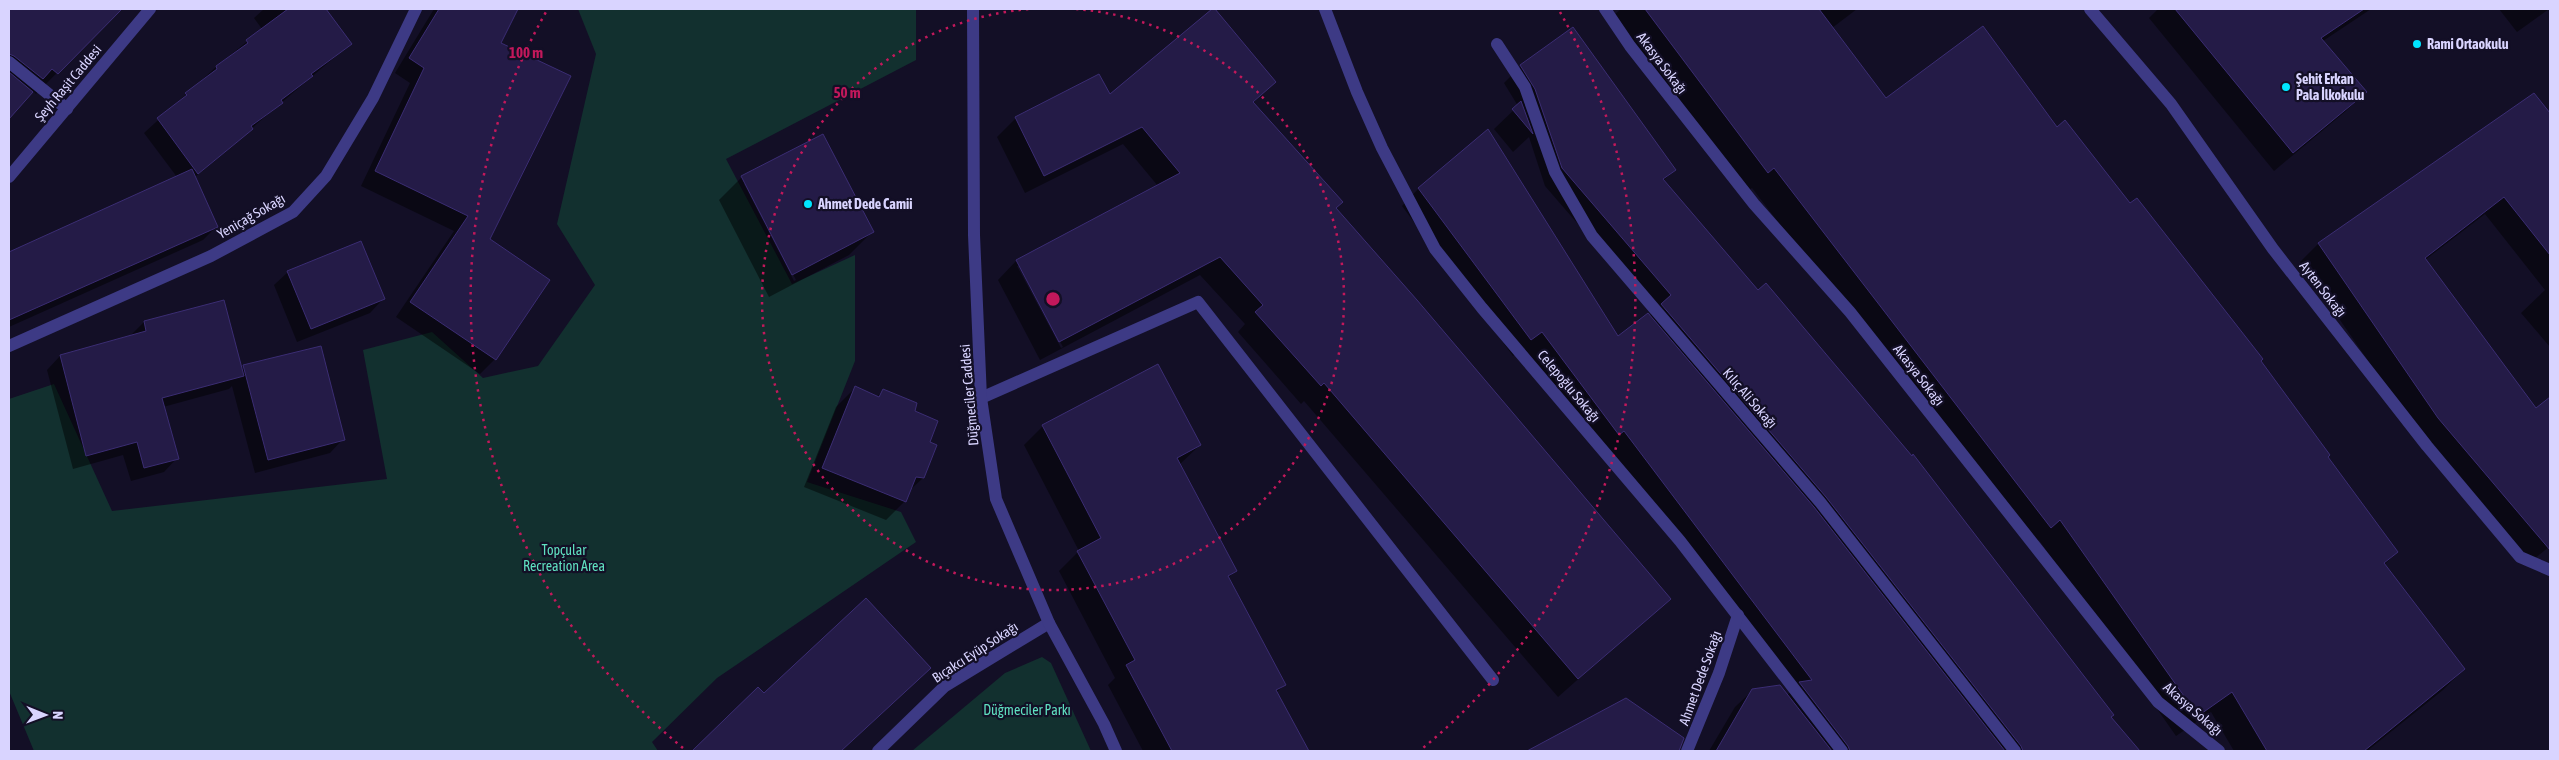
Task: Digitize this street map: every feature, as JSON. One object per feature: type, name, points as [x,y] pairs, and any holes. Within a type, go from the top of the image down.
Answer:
[{"type":"street","name":"Şeyh Raşit Caddesi","points":[[9,177],[150,9]]},
{"type":"street","name":"Yeniçağ Sokağı","points":[[9,346],[211,256],[293,212],[326,176],[374,98],[416,9]]},
{"type":"street","name":"Düğmeciler Caddesi","points":[[973,9],[974,235],[981,398],[996,499],[1049,623],[1104,724],[1116,751]]},
{"type":"street","name":"Celepoğlu Sokağı","points":[[1325,9],[1372,124],[1435,249],[1482,308],[1680,541],[1842,751]]},
{"type":"street","name":"Akasya Sokağı","points":[[1605,9],[1630,46],[1754,204],[1850,312],[2158,702],[2219,751]]},
{"type":"street","name":"Ayten Sokağı","points":[[2090,9],[2171,104],[2273,249],[2427,446],[2520,557],[2550,570]]},
{"type":"street","name":"Kılıç Ali Sokağı","points":[[1498,44],[1525,87],[1556,172],[1592,236],[1820,502],[2015,751]]},
{"type":"street","points":[[9,62],[67,109]]},
{"type":"street","points":[[981,398],[1198,302],[1493,680]]},
{"type":"street","name":"Ahmet Dede Sokağı","points":[[1687,751],[1719,673],[1738,615]]},
{"type":"street","name":"Bıçakcı Eyüp Sokağı","points":[[878,751],[946,686],[1049,623]]},
{"type":"green space","name":"Topçular Recreation Area","points":[[578,9],[916,9],[916,60],[726,159],[792,284],[855,255],[855,361],[807,482],[901,512],[916,542],[717,678],[652,742],[658,751],[34,751],[9,691],[9,399],[54,384],[112,511],[387,479],[363,350],[432,332],[483,378],[538,366],[595,285],[557,224],[596,54]]},
{"type":"green space","name":"Düğmeciler Parkı","points":[[1042,657],[1051,663],[1091,751],[912,751],[1005,673]]},
{"type":"building","points":[[9,9],[122,9],[58,74],[52,69],[43,79],[9,54]]},
{"type":"building","points":[[288,9],[326,9],[352,44],[311,74],[313,76],[281,100],[283,103],[251,126],[253,129],[198,174],[157,118],[187,95],[185,93],[217,69],[216,66],[248,43],[246,40]]},
{"type":"building","points":[[439,9],[518,9],[501,43],[571,76],[490,239],[550,280],[496,360],[410,302],[468,216],[375,171],[424,68],[409,58]]},
{"type":"building","points":[[1212,9],[1215,9],[1276,82],[1253,102],[1343,202],[1336,208],[1417,300],[1671,599],[1578,679],[1324,383],[1321,386],[1255,312],[1263,305],[1220,257],[1059,342],[1016,260],[1180,173],[1142,127],[1044,176],[1015,117],[1099,74],[1110,94]]},
{"type":"building","points":[[1645,9],[1819,9],[1886,98],[1983,26],[2057,127],[2065,120],[2130,203],[2137,198],[2263,359],[2261,361],[2330,455],[2328,457],[2398,552],[2384,563],[2465,669],[2364,751],[2267,751],[2232,692],[2198,716],[2060,520],[2051,528],[1774,168],[1768,173]]},
{"type":"building","points":[[2175,9],[2364,9],[2321,38],[2367,92],[2293,153]]},
{"type":"building","points":[[1573,27],[1676,170],[1663,179],[1758,290],[1766,283],[1912,456],[1913,454],[2114,715],[2111,717],[2140,751],[2023,751],[1826,497],[1661,304],[1671,295],[1562,168],[1535,89],[1520,65]]},
{"type":"building","points":[[9,72],[33,92],[9,119]]},
{"type":"building","points":[[2534,93],[2550,113],[2550,255],[2504,197],[2425,258],[2536,408],[2550,397],[2550,550],[2438,418],[2318,243]]},
{"type":"building","points":[[1521,101],[1533,134],[1512,109]]},
{"type":"building","points":[[1488,129],[1618,336],[1648,313],[1814,507],[2005,751],[1850,751],[1799,682],[1812,680],[1624,431],[1619,435],[1542,332],[1531,340],[1418,188]]},
{"type":"building","name":"Ahmet Dede Camii","points":[[823,134],[874,232],[792,275],[741,176]]},
{"type":"building","points":[[192,169],[218,227],[9,320],[9,252]]},
{"type":"building","points":[[361,241],[385,299],[311,329],[287,271]]},
{"type":"building","points":[[224,300],[244,376],[162,398],[179,459],[144,468],[137,442],[86,456],[60,355],[146,331],[144,321]]},
{"type":"building","points":[[321,346],[345,440],[268,460],[243,365]]},
{"type":"building","points":[[1158,364],[1201,445],[1177,458],[1237,571],[1228,576],[1286,685],[1276,690],[1309,751],[1172,751],[1126,665],[1135,660],[1077,551],[1101,538],[1042,425]]},
{"type":"building","points":[[855,386],[879,397],[883,389],[917,403],[915,411],[938,421],[930,442],[937,445],[924,478],[916,477],[906,502],[822,468]]},
{"type":"building","points":[[866,598],[931,668],[841,751],[692,751],[758,687],[764,693]]},
{"type":"building","points":[[1780,685],[1832,751],[1716,751],[1752,689]]},
{"type":"building","points":[[1626,698],[1684,738],[1679,751],[1527,751]]},
{"type":"place","name":"Rami Ortaokulu","points":[[2417,44]]},
{"type":"place","name":"Şehit Erkan Pala İlkokulu","points":[[2286,87]]},
{"type":"place","name":"Ahmet Dede Camii","points":[[808,204]]}]
